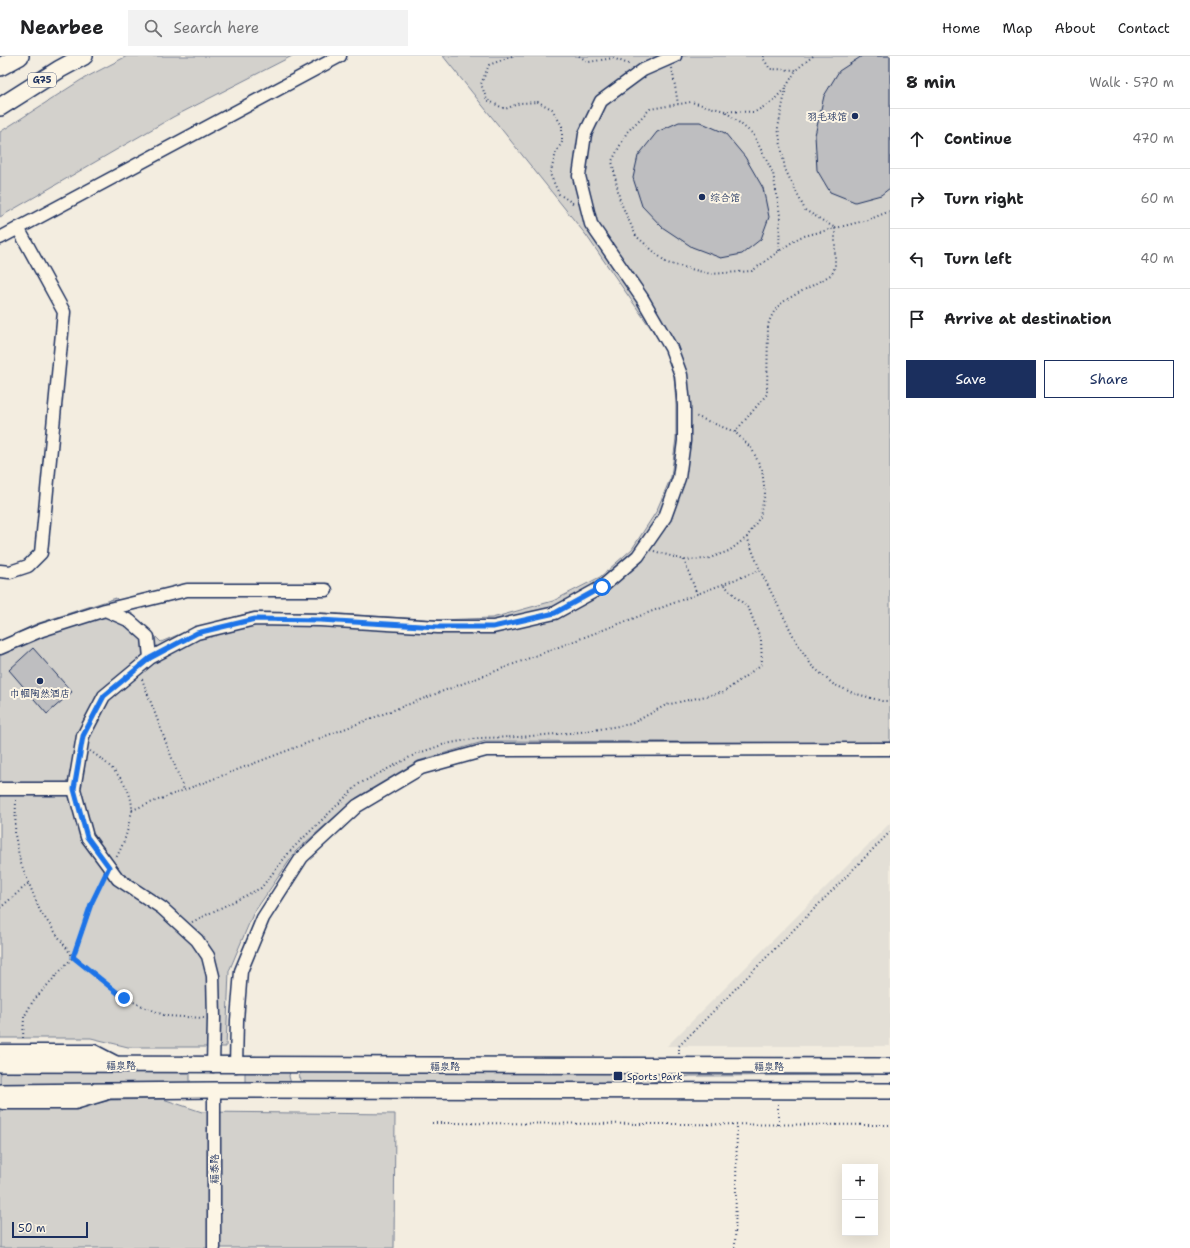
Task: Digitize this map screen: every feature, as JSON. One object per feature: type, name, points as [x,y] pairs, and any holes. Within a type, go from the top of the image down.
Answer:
[{"type":"highway","points":[[0,67],[20,56]]},
{"type":"highway","name":"G75","points":[[0,107],[60,69],[84,56]]},
{"type":"main road","name":"福泉路","points":[[1,1061],[213,1066],[890,1066]]},
{"type":"main road","points":[[302,1066],[296,1071],[294,1076],[295,1082],[303,1091]]},
{"type":"main road","points":[[1,1094],[214,1090],[890,1091]]},
{"type":"street","points":[[0,238],[340,56]]},
{"type":"street","points":[[213,1066],[213,976],[208,956],[197,940],[162,908],[118,879],[87,837],[74,789],[83,736],[104,696],[150,658],[197,633],[255,619],[320,620],[438,627],[493,627],[555,613],[602,587],[638,556],[664,517],[679,478],[684,441],[684,411],[681,374],[671,348],[642,298],[591,224],[579,176],[585,134],[601,101],[643,70],[672,57]]},
{"type":"street","points":[[0,572],[10,572],[28,566],[41,552],[64,312],[18,228]]},
{"type":"street","points":[[0,648],[42,630],[105,610],[187,590],[326,590]]},
{"type":"street","points":[[105,610],[130,621],[148,637],[150,658]]},
{"type":"street","points":[[236,1066],[237,1020],[241,972],[262,918],[302,857],[357,806],[421,768],[486,750],[890,749]]},
{"type":"street","points":[[0,789],[74,789]]},
{"type":"street","name":"福泰路","points":[[214,1090],[214,1248]]},
{"type":"path","points":[[512,56],[488,65],[481,84],[487,100],[504,109],[520,103],[538,102],[552,110],[562,126],[562,142],[556,153],[550,174],[559,194],[588,214]]},
{"type":"path","points":[[580,56],[589,62],[613,58],[643,70]]},
{"type":"path","points":[[764,56],[763,58],[770,69],[796,70]]},
{"type":"path","points":[[813,56],[796,70],[786,87],[772,102],[755,112],[725,111],[691,102],[678,104],[650,109],[627,132],[612,161],[620,201],[636,236],[668,263],[711,274],[752,271],[800,237],[868,220],[890,212]]},
{"type":"path","points":[[672,57],[678,104]]},
{"type":"path","points":[[786,87],[778,128],[785,169],[805,210],[835,228]]},
{"type":"path","points":[[725,111],[753,134],[773,173],[780,215],[779,251]]},
{"type":"path","points":[[735,432],[767,394],[768,325],[772,315],[786,300],[832,274],[835,267],[835,228]]},
{"type":"path","points":[[644,548],[684,560],[707,559],[729,551],[747,537],[760,516],[765,493],[762,470],[752,448],[735,432],[684,411]]},
{"type":"path","points":[[747,537],[760,570],[797,643],[812,666],[833,684],[853,693],[882,701],[890,701]]},
{"type":"path","points":[[684,560],[697,594]]},
{"type":"path","points":[[132,810],[760,570]]},
{"type":"path","points":[[138,668],[184,790]]},
{"type":"path","points":[[23,1038],[24,1017],[33,1001],[73,957],[91,904],[128,832],[132,810],[128,793],[118,774],[102,759],[81,745]]},
{"type":"path","points":[[16,789],[15,835],[20,861],[40,911],[73,957],[124,998],[166,1016],[214,1018]]},
{"type":"path","points":[[678,1066],[679,1046],[890,832]]},
{"type":"path","points":[[0,908],[29,883]]},
{"type":"path","points":[[778,1091],[778,1125]]},
{"type":"path","points":[[432,1123],[890,1125]]},
{"type":"path","points":[[735,1248],[737,1124]]},
{"type":"shaded area","points":[[127,56],[292,56],[173,117],[0,217],[0,132],[81,80]]},
{"type":"shaded area","points":[[443,56],[890,56],[890,743],[486,741],[418,761],[356,798],[296,851],[253,914],[229,971],[226,1047],[128,1047],[91,1038],[0,1038],[0,641],[36,624],[116,598],[161,642],[194,628],[253,612],[324,613],[439,620],[492,618],[553,601],[600,577],[632,549],[656,512],[671,477],[676,438],[674,375],[666,350],[586,235]]},
{"type":"shaded area","points":[[890,823],[890,1046],[667,1046]]},
{"type":"shaded area","points":[[190,1068],[190,1084],[0,1085],[0,1069]]},
{"type":"shaded area","points":[[245,1069],[291,1069],[289,1076],[291,1084],[245,1083]]},
{"type":"shaded area","points":[[303,1069],[874,1069],[874,1075],[690,1076],[642,1084],[303,1084],[299,1076]]},
{"type":"shaded area","points":[[163,1099],[202,1112],[395,1114],[394,1248],[0,1248],[0,1107],[78,1108],[111,1100]]},
{"type":"building","name":"羽毛球馆","points":[[862,56],[890,56],[890,188],[881,195],[855,202],[830,192],[817,170],[815,135],[824,96],[839,71]]},
{"type":"building","name":"综合馆","points":[[679,122],[700,122],[725,133],[745,157],[763,188],[769,217],[761,239],[742,254],[721,258],[692,247],[662,227],[642,206],[633,178],[638,156],[657,132]]},
{"type":"building","name":"巾帼陶然酒店","points":[[33,648],[72,692],[47,714],[9,670]]},
{"type":"place","name":"羽毛球馆","points":[[855,116]]},
{"type":"place","name":"综合馆","points":[[702,197]]},
{"type":"place","name":"巾帼陶然酒店","points":[[40,681]]},
{"type":"place","name":"Sports Park","points":[[618,1076]]},
{"type":"route","points":[[124,998],[73,957],[91,904],[109,867],[87,837],[74,789],[83,736],[104,696],[150,658],[197,633],[255,619],[320,620],[438,627],[493,627],[555,613],[602,587]]}]
